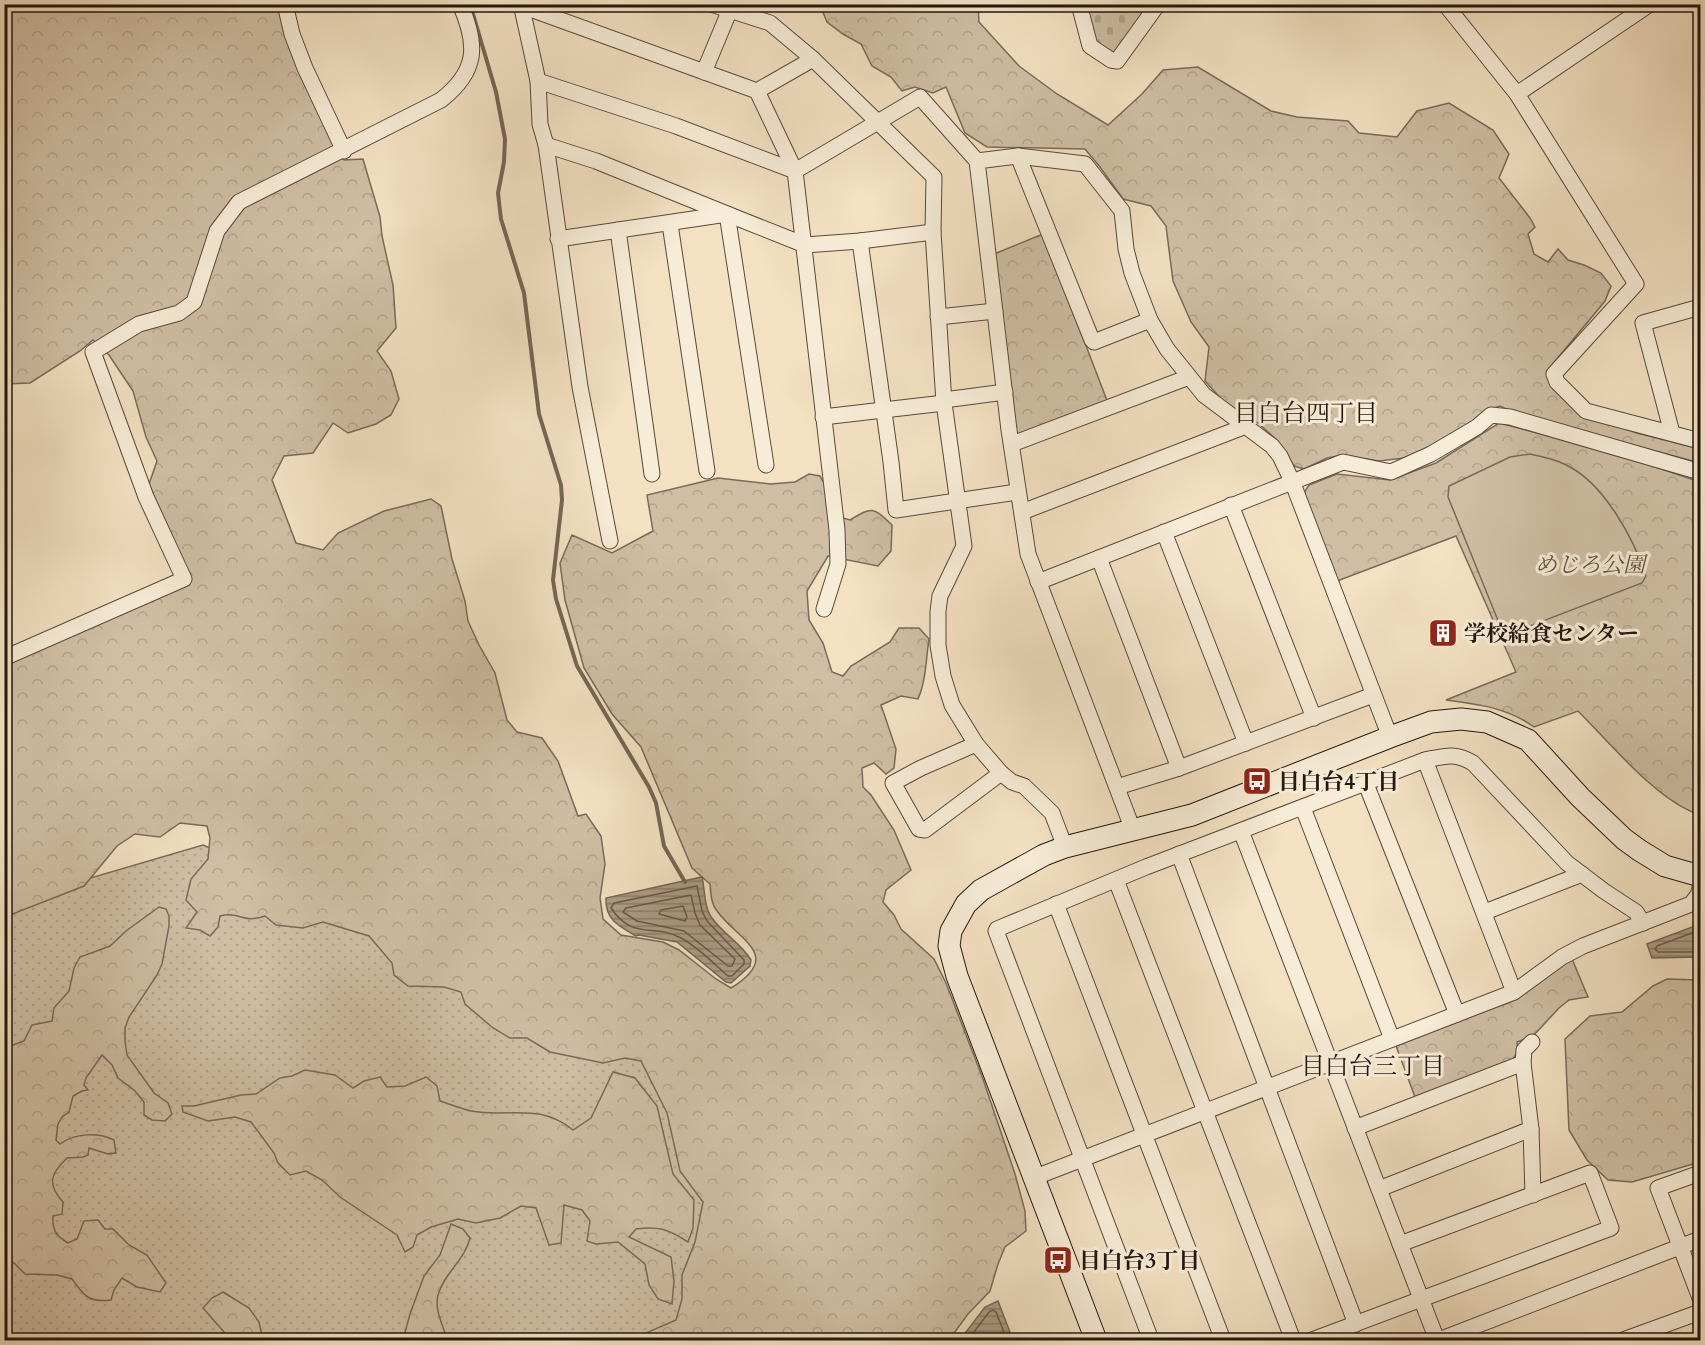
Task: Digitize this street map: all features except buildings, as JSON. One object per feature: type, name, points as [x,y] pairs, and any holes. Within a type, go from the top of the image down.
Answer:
[{"type":"street","points":[[285,4],[305,68],[344,150]]},
{"type":"street","points":[[4,658],[184,579],[146,497],[93,352],[139,324],[179,313],[194,302],[217,231],[239,202],[441,100],[455,89],[465,77],[473,45],[460,4]]},
{"type":"street","points":[[711,4],[729,12],[770,22],[813,59],[934,177],[933,232],[944,401],[964,546],[940,596],[938,645],[943,676],[952,705],[976,744],[1001,773],[1012,782],[1024,786],[1052,813],[1065,847]]},
{"type":"street","points":[[1078,4],[1090,46],[1117,61],[1158,4]]},
{"type":"street","points":[[1445,4],[1517,94],[1636,284],[1554,374],[1557,382],[1586,411],[1701,441]]},
{"type":"street","points":[[1517,94],[1650,4]]},
{"type":"street","points":[[522,5],[757,91],[795,171],[805,245],[837,530],[838,564],[824,609]]},
{"type":"street","points":[[522,5],[538,81],[540,124],[546,145],[580,387],[610,541]]},
{"type":"street","points":[[704,72],[729,12]]},
{"type":"street","points":[[757,91],[813,59]]},
{"type":"street","points":[[538,81],[676,126],[795,171]]},
{"type":"street","points":[[795,171],[920,97],[977,162],[1017,492],[1028,554],[1133,830]]},
{"type":"street","points":[[546,145],[596,160],[805,245],[933,232]]},
{"type":"street","points":[[977,162],[1018,156],[1085,164],[1122,211],[1125,249],[1132,273],[1150,320],[1167,349],[1204,395],[1263,438],[1280,456],[1292,481],[1390,736]]},
{"type":"street","points":[[1018,156],[1092,340],[1094,342],[1150,320]]},
{"type":"street","points":[[558,239],[727,214]]},
{"type":"street","points":[[727,214],[766,465]]},
{"type":"street","points":[[670,224],[707,471]]},
{"type":"street","points":[[618,230],[652,474]]},
{"type":"street","points":[[860,241],[896,510],[1017,492]]},
{"type":"street","points":[[1672,433],[1643,323],[1701,307]]},
{"type":"street","points":[[938,317],[995,311]]},
{"type":"street","points":[[1012,444],[1189,377]]},
{"type":"street","points":[[823,417],[1005,392]]},
{"type":"street","points":[[1038,582],[1343,462],[1391,472],[1431,454],[1477,427],[1491,415],[1510,417],[1701,472]]},
{"type":"street","points":[[1022,512],[1246,426]]},
{"type":"street","points":[[1231,505],[1314,718]]},
{"type":"street","points":[[1164,532],[1246,743]]},
{"type":"street","points":[[1099,558],[1179,768]]},
{"type":"street","points":[[1117,787],[1179,768],[1373,695]]},
{"type":"street","points":[[1096,1341],[957,976],[949,946],[951,931],[957,918],[966,904],[981,890],[1044,855],[1065,847],[1192,815],[1390,736],[1431,723],[1461,719],[1487,722],[1528,740],[1587,804],[1639,850],[1665,866],[1701,876]]},
{"type":"street","points":[[976,744],[893,783],[919,829],[925,830],[1001,773]]},
{"type":"street","points":[[1151,1341],[996,931],[1179,854],[1425,760],[1447,755],[1461,756],[1473,763],[1568,863],[1636,912],[1643,923]]},
{"type":"street","points":[[1425,760],[1514,992]]},
{"type":"street","points":[[1366,784],[1457,1014]]},
{"type":"street","points":[[1303,808],[1392,1040]]},
{"type":"street","points":[[1241,831],[1438,1341],[1701,1239]]},
{"type":"street","points":[[1179,854],[1356,1324]]},
{"type":"street","points":[[1485,912],[1582,874]]},
{"type":"street","points":[[1116,880],[1293,1341]]},
{"type":"street","points":[[1033,1178],[1514,992],[1562,957],[1583,946],[1691,904],[1701,888]]},
{"type":"street","points":[[1056,904],[1223,1341]]},
{"type":"street","points":[[1532,1042],[1524,1050],[1523,1063],[1531,1129],[1533,1195]]},
{"type":"street","points":[[1355,1128],[1523,1063]]},
{"type":"street","points":[[1379,1189],[1531,1129]]},
{"type":"street","points":[[1312,1341],[1611,1228],[1590,1173],[1400,1244]]},
{"type":"street","points":[[1701,1173],[1658,1188],[1701,1298]]},
{"type":"street","points":[[1623,1341],[1701,1312]]},
{"type":"green space","points":[[5,5],[278,5],[344,160],[363,159],[380,217],[393,285],[396,328],[377,351],[391,371],[399,399],[391,415],[376,424],[348,433],[333,423],[313,453],[284,456],[272,480],[296,543],[323,550],[338,533],[384,511],[431,499],[441,506],[468,621],[495,673],[507,720],[517,732],[542,738],[558,761],[578,816],[586,814],[601,836],[605,864],[600,898],[603,919],[621,935],[663,942],[679,950],[731,988],[747,976],[754,966],[756,957],[752,948],[715,908],[710,884],[692,868],[641,747],[612,714],[584,668],[565,600],[560,563],[572,535],[612,553],[653,531],[647,495],[718,478],[771,484],[795,482],[809,474],[820,476],[826,487],[832,515],[850,520],[864,512],[872,511],[881,515],[892,525],[891,551],[878,566],[828,556],[807,591],[809,620],[823,643],[832,672],[843,676],[851,666],[890,642],[899,628],[919,628],[929,639],[924,677],[918,699],[901,696],[881,705],[896,749],[894,768],[886,774],[874,763],[862,768],[863,787],[871,795],[894,830],[911,870],[886,890],[883,902],[894,915],[901,929],[934,959],[946,983],[983,1079],[1015,1174],[1025,1211],[1026,1231],[1005,1247],[990,1291],[968,1314],[949,1340],[641,1340],[646,1333],[676,1320],[682,1299],[682,1275],[695,1242],[703,1202],[680,1171],[667,1113],[641,1061],[625,1058],[603,1063],[550,1052],[527,1038],[510,1038],[493,1028],[465,1004],[461,992],[444,987],[408,986],[394,975],[392,963],[369,936],[323,922],[303,928],[276,925],[265,916],[251,919],[227,915],[220,916],[218,927],[210,936],[200,930],[186,928],[197,912],[186,900],[191,879],[208,859],[210,838],[207,826],[180,823],[160,837],[135,834],[117,846],[84,886],[5,917],[5,663],[189,585],[176,546],[149,484],[157,461],[146,437],[133,391],[109,355],[93,340],[30,383],[5,384]]},
{"type":"green space","points":[[820,5],[978,5],[979,22],[1019,66],[1057,94],[1108,125],[1142,94],[1163,70],[1198,67],[1271,111],[1297,117],[1348,121],[1359,133],[1397,137],[1417,111],[1449,103],[1493,130],[1509,154],[1499,178],[1535,227],[1528,234],[1534,254],[1548,262],[1558,249],[1568,260],[1601,273],[1611,286],[1605,301],[1547,371],[1550,383],[1602,421],[1637,433],[1700,449],[1700,463],[1515,413],[1500,406],[1486,411],[1457,433],[1404,458],[1379,461],[1343,455],[1327,458],[1304,469],[1294,466],[1278,441],[1258,423],[1225,403],[1205,381],[1209,347],[1191,322],[1173,281],[1166,226],[1151,206],[1123,199],[1085,149],[987,147],[965,133],[946,87],[933,93],[915,87],[902,91],[891,77],[872,66],[861,44],[827,22]]},
{"type":"green space","points":[[1081,5],[1153,5],[1117,56],[1092,43]]},
{"type":"green space","points":[[1043,234],[1108,403],[1014,436],[994,254]]},
{"type":"green space","name":"めじろ公園","points":[[1499,423],[1605,450],[1700,482],[1700,815],[1684,808],[1651,785],[1578,711],[1534,727],[1503,711],[1446,700],[1516,672],[1456,536],[1337,581],[1305,498],[1305,491],[1309,485],[1337,474],[1390,480],[1436,463]]},
{"type":"green space","points":[[1530,454],[1565,465],[1595,487],[1626,530],[1646,576],[1642,583],[1517,631],[1499,623],[1448,497],[1449,486],[1510,457]]},
{"type":"green space","points":[[203,845],[623,1024],[767,1227],[690,1340],[5,1340],[5,903]]},
{"type":"green space","points":[[159,907],[166,909],[169,916],[162,964],[129,1017],[125,1028],[125,1041],[127,1055],[154,1093],[168,1103],[172,1114],[165,1121],[152,1120],[144,1115],[144,1102],[135,1091],[118,1078],[112,1065],[102,1055],[86,1078],[84,1085],[88,1090],[73,1096],[69,1112],[58,1124],[56,1140],[60,1144],[79,1136],[108,1137],[114,1140],[116,1153],[108,1154],[89,1148],[88,1155],[67,1158],[57,1169],[53,1179],[54,1190],[63,1202],[62,1214],[53,1216],[53,1225],[60,1238],[68,1243],[77,1239],[84,1221],[98,1220],[105,1229],[113,1229],[129,1245],[147,1255],[166,1283],[160,1292],[137,1287],[122,1278],[111,1300],[97,1300],[84,1294],[72,1279],[57,1275],[25,1274],[14,1263],[5,1259],[5,1048],[24,1041],[32,1025],[52,1021],[54,1008],[69,991],[74,968],[80,957],[110,946]]},
{"type":"green space","points":[[1572,959],[1588,997],[1569,1000],[1533,1036],[1517,1042],[1518,1052],[1512,1060],[1415,1097],[1396,1046],[1512,1001]]},
{"type":"green space","points":[[1667,979],[1700,980],[1700,1162],[1632,1182],[1608,1180],[1587,1160],[1569,1130],[1565,1039],[1590,1016],[1622,1012],[1653,986]]},
{"type":"green space","points":[[305,1070],[335,1075],[353,1088],[364,1081],[380,1077],[387,1087],[405,1086],[426,1077],[437,1086],[440,1101],[463,1109],[485,1113],[524,1113],[548,1116],[573,1130],[591,1118],[613,1072],[635,1078],[657,1106],[673,1174],[694,1200],[693,1228],[688,1242],[669,1231],[657,1228],[636,1229],[629,1237],[671,1257],[674,1281],[672,1304],[658,1299],[649,1285],[645,1264],[618,1242],[596,1244],[587,1241],[590,1221],[582,1210],[564,1205],[561,1243],[549,1245],[536,1208],[521,1206],[500,1218],[476,1223],[458,1219],[431,1227],[417,1235],[413,1247],[405,1252],[397,1235],[340,1197],[322,1180],[306,1171],[290,1175],[278,1163],[274,1153],[251,1122],[235,1117],[208,1121],[183,1112],[182,1106],[194,1106],[241,1095],[256,1094],[280,1078]]},
{"type":"green space","points":[[451,1224],[463,1229],[470,1238],[464,1253],[445,1280],[438,1295],[438,1313],[447,1340],[403,1340],[424,1276],[440,1255]]},
{"type":"green space","points":[[223,1292],[249,1308],[259,1322],[263,1340],[231,1340],[203,1308],[212,1298]]},
{"type":"water","points":[[702,877],[709,914],[751,960],[750,966],[731,983],[726,982],[677,942],[636,936],[624,929],[614,922],[606,906],[606,898]]},
{"type":"water","points":[[1700,924],[1700,957],[1652,958],[1647,944]]},
{"type":"water","points":[[998,1301],[1013,1340],[960,1340],[985,1307]]},
{"type":"waterway","points":[[470,4],[496,92],[505,139],[504,162],[498,193],[501,219],[524,293],[539,414],[561,485],[562,500],[553,580],[556,599],[577,666],[649,787],[656,803],[664,846],[685,882]]},
{"type":"place","name":"学校給食センター","points":[[1443,633]]},
{"type":"place","name":"目白台4丁目","points":[[1257,781]]},
{"type":"place","name":"目白台3丁目","points":[[1058,1260]]},
{"type":"district","name":"目白台四丁目","points":[[1306,413]]},
{"type":"district","name":"目白台三丁目","points":[[1373,1066]]}]
